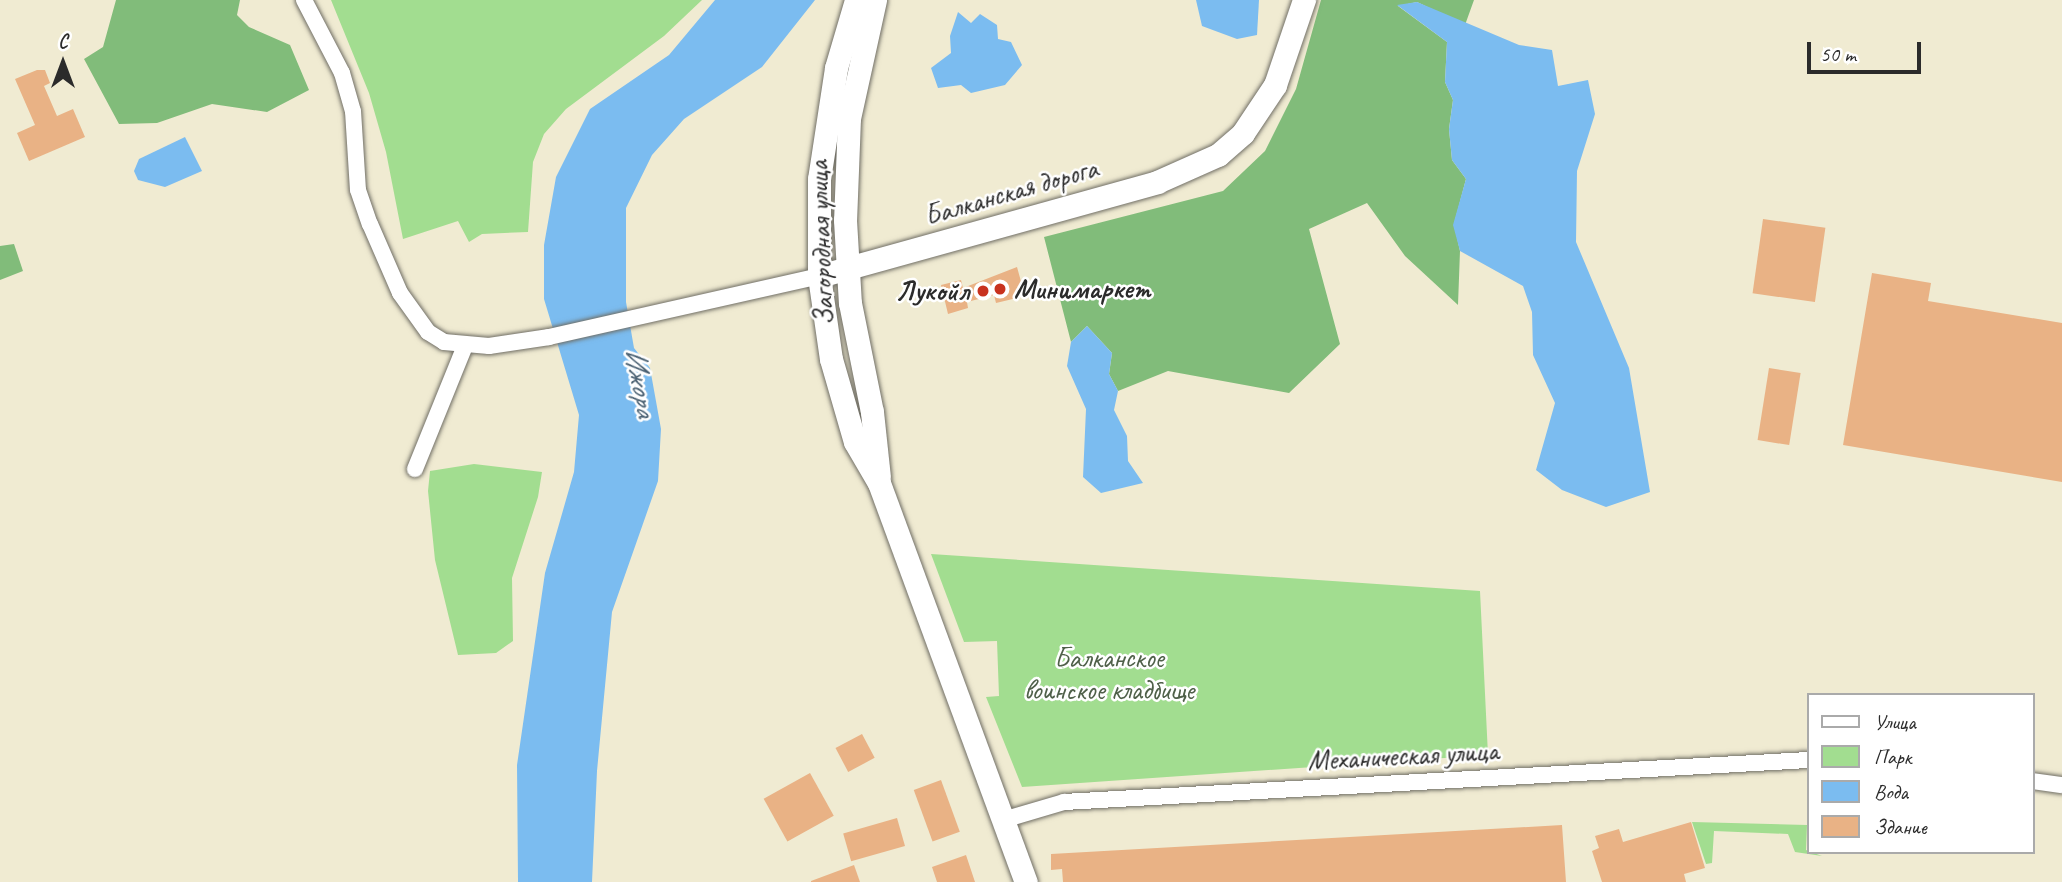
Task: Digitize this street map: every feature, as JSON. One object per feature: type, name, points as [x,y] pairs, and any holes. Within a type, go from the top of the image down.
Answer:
[{"type":"main road","name":"Загородная улица","points":[[856,0],[836,68],[822,146],[819,276],[831,359],[855,442],[879,483],[1027,882]]},
{"type":"main road","name":"Загородная улица","points":[[875,0],[849,118],[846,268],[855,340],[872,412],[879,483]]},
{"type":"main road","name":"Балканская дорога","points":[[819,276],[1157,182],[1218,155],[1243,133],[1275,85],[1304,0]]},
{"type":"street","points":[[304,0],[342,73],[357,138],[354,161],[358,190],[400,293],[428,332],[444,342],[465,346],[415,469]]},
{"type":"street","name":"Балканская дорога","points":[[465,346],[549,337],[819,276]]},
{"type":"street","name":"Механическая улица","points":[[1003,820],[1064,802],[1806,760]]},
{"type":"street","points":[[2034,781],[2062,785]]},
{"type":"green space","points":[[116,0],[240,0],[237,15],[249,27],[290,45],[309,90],[267,112],[212,104],[157,123],[119,124],[84,59],[103,47]]},
{"type":"green space","points":[[331,0],[702,0],[664,36],[566,109],[544,134],[533,162],[528,232],[482,234],[469,242],[458,221],[403,239],[386,152],[369,93]]},
{"type":"green space","points":[[1321,0],[1474,0],[1465,25],[1417,2],[1398,6],[1447,42],[1445,82],[1453,100],[1449,129],[1452,160],[1466,179],[1454,224],[1460,251],[1458,305],[1405,256],[1367,203],[1309,229],[1340,344],[1289,393],[1168,371],[1118,391],[1109,374],[1112,353],[1087,326],[1071,342],[1044,237],[1223,191],[1265,151],[1296,89]]},
{"type":"green space","points":[[14,244],[23,271],[0,280],[0,246]]},
{"type":"green space","points":[[474,464],[542,472],[538,497],[512,578],[513,641],[496,653],[458,655],[435,560],[428,491],[430,471]]},
{"type":"green space","name":"Балканское воинское кладбище","points":[[931,554],[1480,591],[1488,755],[1022,787],[986,697],[999,696],[997,641],[964,642]]},
{"type":"green space","points":[[1692,822],[1806,825],[1806,854],[1795,852],[1788,834],[1714,831],[1712,863],[1706,864]]},
{"type":"water","name":"Ижора","points":[[715,0],[815,0],[762,67],[684,119],[652,155],[626,208],[626,302],[634,348],[650,368],[661,429],[658,481],[612,612],[597,771],[592,882],[518,882],[517,765],[545,573],[574,472],[579,415],[544,299],[544,245],[556,177],[590,109],[669,55]]},
{"type":"water","points":[[1196,0],[1259,0],[1257,35],[1237,39],[1202,26]]},
{"type":"water","points":[[1417,2],[1519,45],[1552,50],[1558,86],[1588,80],[1595,114],[1577,171],[1576,242],[1629,368],[1650,492],[1606,507],[1562,490],[1536,470],[1555,403],[1533,355],[1532,312],[1523,286],[1460,251],[1453,225],[1466,179],[1452,160],[1449,129],[1453,100],[1445,82],[1447,42],[1397,5]]},
{"type":"water","points":[[958,12],[971,23],[980,14],[997,25],[998,39],[1011,42],[1022,65],[1005,85],[971,93],[961,85],[938,88],[931,68],[951,53],[950,36]]},
{"type":"water","points":[[185,137],[202,171],[165,187],[138,180],[134,171],[139,159]]},
{"type":"water","points":[[1087,326],[1112,353],[1109,374],[1118,391],[1114,410],[1127,436],[1128,461],[1143,483],[1101,493],[1083,477],[1086,409],[1067,366],[1071,342]]},
{"type":"building","points":[[37,70],[45,70],[50,83],[44,86],[57,116],[73,109],[85,137],[29,161],[17,133],[35,125],[15,79]]},
{"type":"building","points":[[1763,219],[1825,228],[1815,302],[1753,293]]},
{"type":"building","name":"Лукойл","points":[[1017,267],[1025,296],[996,303],[994,295],[967,302],[968,308],[948,314],[941,285],[961,280],[963,288]]},
{"type":"building","points":[[1872,273],[1931,283],[1928,301],[2062,323],[2062,482],[1843,445]]},
{"type":"building","points":[[1769,368],[1801,373],[1789,445],[1758,440]]},
{"type":"building","points":[[862,734],[875,758],[848,772],[836,748]]},
{"type":"building","points":[[810,773],[834,816],[787,842],[764,799]]},
{"type":"building","points":[[941,780],[960,832],[933,842],[914,790]]},
{"type":"building","points":[[897,818],[905,846],[851,861],[843,833]]},
{"type":"building","points":[[1691,822],[1705,868],[1684,874],[1686,882],[1602,882],[1592,851],[1599,848],[1595,836],[1619,829],[1623,842]]},
{"type":"building","points":[[1562,825],[1566,882],[1063,882],[1062,869],[1051,870],[1051,854]]},
{"type":"building","points":[[966,855],[975,882],[937,882],[932,867]]},
{"type":"building","points":[[854,865],[860,882],[811,882],[811,881]]},
{"type":"place","name":"Минимаркет","points":[[1000,289]]},
{"type":"place","name":"Лукойл","points":[[983,291]]}]
